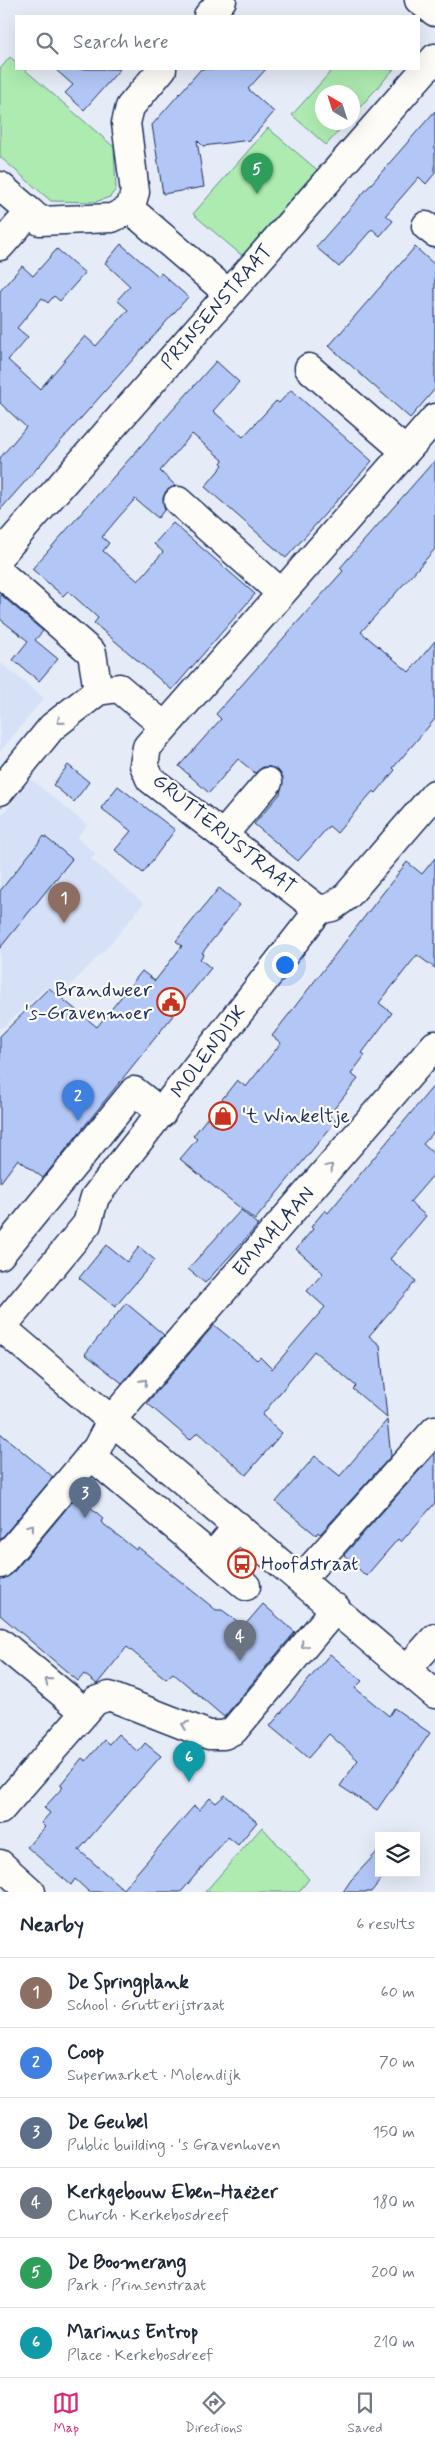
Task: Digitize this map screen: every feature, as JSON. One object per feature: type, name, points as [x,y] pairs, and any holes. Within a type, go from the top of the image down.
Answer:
[{"type":"street","points":[[209,15],[222,0]]},
{"type":"street","points":[[419,0],[435,12]]},
{"type":"street","name":"PRINSENSTRAAT","points":[[0,555],[435,58]]},
{"type":"street","points":[[0,186],[40,221],[112,218],[130,208],[136,192],[126,123],[130,107],[161,70]]},
{"type":"street","points":[[130,208],[222,288]]},
{"type":"street","points":[[0,246],[30,212]]},
{"type":"street","points":[[309,368],[405,452]]},
{"type":"street","name":"GRUTTERIJSTRAAT","points":[[319,910],[150,779],[144,765],[147,747],[435,418]]},
{"type":"street","points":[[178,501],[281,593]]},
{"type":"street","points":[[0,573],[92,653],[98,690]]},
{"type":"street","points":[[0,791],[52,727],[98,690],[119,688],[164,726]]},
{"type":"street","points":[[223,835],[268,782]]},
{"type":"street","name":"MOLENDIJK","points":[[1,1327],[88,1224],[95,1197],[319,910],[332,907],[347,896],[435,794]]},
{"type":"street","name":"EMMALAAN","points":[[0,1564],[90,1455],[112,1419],[435,1045]]},
{"type":"street","points":[[0,1256],[134,1091],[162,1113]]},
{"type":"street","points":[[1,1327],[336,1608],[435,1694]]},
{"type":"street","points":[[301,1579],[435,1430]]},
{"type":"street","points":[[90,1455],[246,1586]]},
{"type":"street","points":[[212,1557],[238,1526]]},
{"type":"street","points":[[0,1810],[85,1712],[96,1701],[109,1696],[208,1735],[224,1735],[234,1730],[336,1608]]},
{"type":"street","points":[[408,1669],[435,1638]]},
{"type":"street","points":[[0,1642],[85,1712]]},
{"type":"street","points":[[0,1864],[31,1892]]},
{"type":"shaded area","points":[[0,662],[44,698],[0,752]]},
{"type":"shaded area","points":[[31,779],[87,825],[77,838],[95,853],[91,859],[144,903],[111,943],[61,995],[48,986],[0,1030],[0,817]]},
{"type":"green space","points":[[10,57],[15,61],[15,70],[25,70],[114,147],[116,189],[110,197],[95,202],[51,201],[0,157],[0,69]]},
{"type":"green space","points":[[332,70],[393,70],[360,107],[360,85],[319,85]]},
{"type":"green space","points":[[315,89],[315,130],[340,130],[326,145],[292,115]]},
{"type":"green space","points":[[268,128],[322,174],[246,259],[193,214]]},
{"type":"green space","points":[[262,1827],[309,1879],[299,1892],[205,1892]]},
{"type":"building","points":[[56,70],[119,70],[84,110],[65,93],[73,85]]},
{"type":"building","points":[[200,70],[265,70],[248,89],[274,112],[250,140],[203,146],[197,140],[204,187],[163,194],[152,125]]},
{"type":"building","points":[[435,111],[435,173],[426,184],[419,177],[386,215],[393,221],[380,236],[372,229],[339,267],[316,247]]},
{"type":"building","points":[[121,244],[158,276],[161,273],[188,297],[0,510],[0,458],[26,427],[0,403],[0,291],[22,266],[33,276],[57,249],[85,273],[60,301],[54,296],[48,303],[42,298],[17,328],[28,337],[8,360],[40,389],[85,336],[96,346],[128,310],[117,300],[130,286],[105,263]]},
{"type":"building","points":[[415,247],[435,265],[435,389],[410,418],[329,346]]},
{"type":"building","points":[[216,361],[239,382],[213,411],[243,437],[276,401],[279,403],[291,390],[372,461],[286,558],[205,487],[223,465],[221,463],[223,460],[192,434],[160,471],[176,486],[166,491],[163,498],[165,509],[158,518],[135,499],[118,518],[102,537],[109,543],[103,551],[138,581],[163,552],[154,544],[173,523],[255,594],[172,690],[94,623],[98,618],[68,591],[63,596],[32,569]]},
{"type":"building","points":[[435,460],[435,549],[361,632],[409,672],[435,641],[435,719],[393,768],[395,770],[376,793],[373,791],[337,833],[329,826],[298,861],[254,824],[280,794],[283,777],[278,770],[263,767],[255,773],[238,759],[209,793],[179,766],[221,719],[216,714],[343,571],[340,568]]},
{"type":"building","points":[[0,594],[43,631],[35,640],[58,659],[39,681],[13,660],[28,641],[0,619]]},
{"type":"building","points":[[68,765],[89,782],[74,802],[53,785]]},
{"type":"building","points":[[118,786],[175,830],[143,873],[115,850],[131,831],[101,808]]},
{"type":"building","points":[[44,836],[72,859],[0,948],[0,891]]},
{"type":"building","points":[[435,858],[435,968],[417,955],[379,1003],[392,1013],[362,1053],[365,1055],[351,1074],[358,1079],[329,1115],[336,1121],[255,1220],[180,1159],[197,1139],[193,1136],[237,1080],[246,1087],[281,1043],[272,1036],[407,862],[422,874]]},
{"type":"building","points":[[219,888],[240,905],[202,953],[204,954],[200,959],[211,968],[43,1178],[18,1159],[0,1183],[0,1036],[49,988],[97,1027],[142,971],[155,981],[182,946],[176,941]]},
{"type":"building","points":[[435,1084],[435,1131],[423,1144],[435,1155],[435,1173],[410,1202],[426,1216],[390,1259],[416,1281],[369,1336],[380,1345],[387,1418],[353,1389],[356,1386],[314,1351],[262,1415],[282,1433],[246,1475],[198,1432],[190,1440],[147,1403],[214,1325],[257,1360],[260,1357],[272,1369],[325,1307],[307,1291],[323,1273],[296,1249],[313,1229],[311,1227],[325,1210],[328,1213]]},
{"type":"building","points":[[241,1210],[258,1225],[205,1283],[188,1269]]},
{"type":"building","points":[[106,1245],[127,1262],[139,1247],[155,1260],[115,1307],[79,1278]]},
{"type":"building","points":[[126,1303],[164,1335],[122,1383],[85,1354]]},
{"type":"building","points":[[387,1420],[391,1456],[320,1534],[318,1532],[316,1535],[276,1502],[315,1456],[340,1476]]},
{"type":"building","points":[[0,1433],[53,1477],[0,1540]]},
{"type":"building","points":[[435,1453],[435,1503],[401,1542],[398,1539],[366,1576],[344,1555]]},
{"type":"building","points":[[77,1496],[103,1518],[101,1522],[136,1550],[138,1547],[216,1610],[222,1610],[244,1626],[263,1604],[295,1632],[224,1717],[173,1673],[166,1679],[127,1647],[97,1684],[84,1674],[78,1681],[0,1615],[0,1579],[12,1574]]},
{"type":"building","points":[[330,1654],[362,1681],[355,1688],[389,1716],[394,1708],[430,1733],[377,1810],[340,1786],[358,1760],[329,1734],[308,1758],[270,1726]]},
{"type":"building","points":[[118,1734],[138,1752],[145,1743],[161,1756],[79,1850],[123,1889],[194,1806],[199,1810],[210,1798],[216,1803],[225,1795],[257,1822],[238,1845],[228,1837],[181,1892],[89,1892],[75,1879],[71,1885],[27,1847],[45,1827],[41,1823],[50,1813],[44,1808],[63,1787],[60,1785],[82,1758],[86,1761],[104,1740],[109,1744]]},
{"type":"building","points":[[375,1854],[375,1877],[383,1877],[371,1892],[343,1892],[351,1880]]},
{"type":"place","name":"De Boomerang","points":[[257,194]]},
{"type":"place","name":"De Springplank","points":[[64,923]]},
{"type":"place","name":"Brandweer 's-Gravenmoer","points":[[171,1002]]},
{"type":"place","name":"'t Winkeltje","points":[[223,1116]]},
{"type":"place","name":"Coop","points":[[78,1121]]},
{"type":"place","name":"De Geubel","points":[[85,1518]]},
{"type":"place","name":"Hoofdstraat","points":[[242,1564]]},
{"type":"place","name":"Kerkgebouw Eben-Haëzer","points":[[240,1661]]},
{"type":"place","name":"Marinus Entrop","points":[[189,1782]]}]
